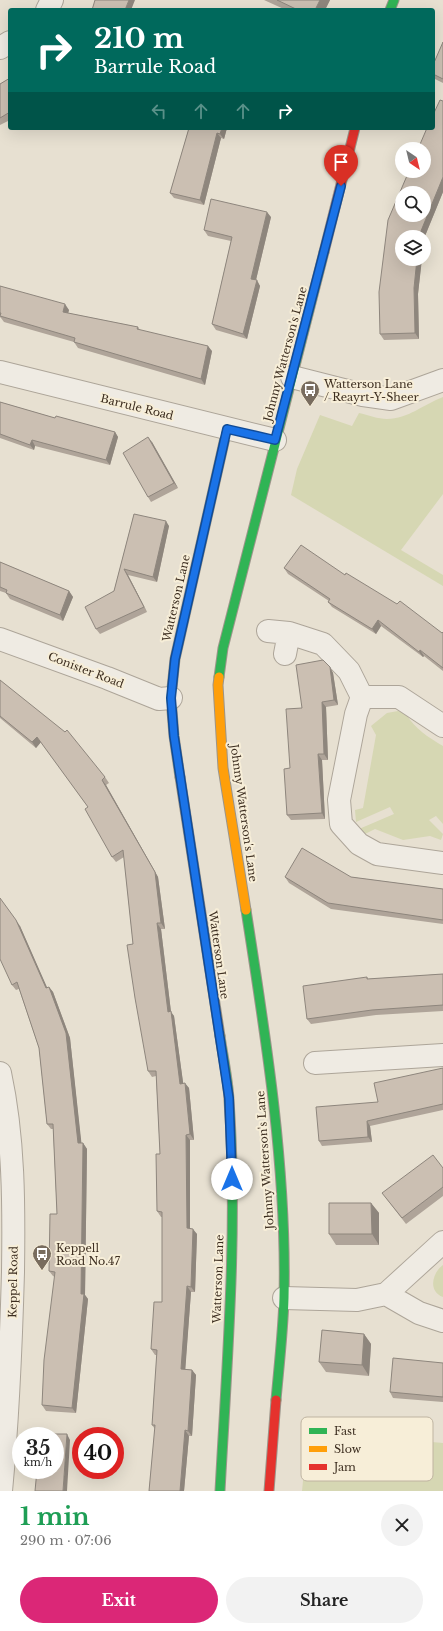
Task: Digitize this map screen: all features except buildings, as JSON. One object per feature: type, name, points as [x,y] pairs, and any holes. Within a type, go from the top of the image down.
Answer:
[{"type":"main road","name":"Johnny Watterson's Lane","points":[[269,1491],[284,1298],[282,1216],[276,1116],[260,999],[223,768],[218,685],[223,648],[354,130]]},
{"type":"main road","name":"Watterson Lane","points":[[220,1491],[231,1282],[232,1164],[229,1098],[174,736],[171,698],[175,659],[227,429]]},
{"type":"street","name":"Barrule Road","points":[[0,372],[275,440]]},
{"type":"street","points":[[292,377],[363,395],[391,399],[443,380]]},
{"type":"street","points":[[268,631],[287,644],[323,644],[349,671],[362,697],[356,714],[339,800],[341,824],[359,844],[377,854],[443,863]]},
{"type":"street","name":"Conister Road","points":[[0,639],[107,678],[159,699],[171,698]]},
{"type":"street","points":[[362,697],[399,697],[443,726]]},
{"type":"street","points":[[315,1063],[350,1069],[443,1055]]},
{"type":"street","name":"Keppel Road","points":[[0,1073],[6,1100],[12,1170],[13,1236],[11,1343],[1,1491]]},
{"type":"street","points":[[284,1298],[357,1300],[386,1294],[443,1242]]},
{"type":"street","points":[[386,1294],[419,1313],[443,1321]]},
{"type":"green space","points":[[443,397],[443,494],[401,550],[443,575],[443,586],[291,495],[297,469],[320,415],[352,426],[359,413],[387,419],[402,417]]},
{"type":"green space","points":[[398,711],[406,714],[427,736],[443,746],[443,824],[436,816],[429,820],[443,834],[441,840],[430,836],[403,840],[375,829],[365,834],[359,829],[394,814],[390,807],[356,822],[355,810],[363,808],[376,735],[371,726],[387,713]]},
{"type":"green space","points":[[443,1265],[443,1297],[435,1290],[433,1281],[439,1268]]},
{"type":"green space","points":[[433,1442],[443,1443],[443,1491],[302,1491],[303,1481],[433,1481]]},
{"type":"traffic: fast","points":[[391,8],[394,0]]},
{"type":"traffic: fast","points":[[219,677],[223,648],[324,252]]},
{"type":"traffic: fast","points":[[180,777],[174,736],[171,698],[175,659],[227,429]]},
{"type":"traffic: fast","points":[[246,910],[268,1055],[279,1152],[284,1250],[284,1298],[276,1400]]},
{"type":"traffic: fast","points":[[220,1036],[227,1076],[232,1198],[230,1296],[220,1491]]},
{"type":"traffic: slow","points":[[219,677],[218,685],[223,768],[246,910]]},
{"type":"traffic: slow","points":[[180,777],[220,1036]]},
{"type":"traffic: jam","points":[[324,252],[354,130]]},
{"type":"traffic: jam","points":[[269,1491],[276,1400]]},
{"type":"place","name":"Watterson Lane / Reayrt-Y-Sheer","points":[[310,407]]},
{"type":"place","name":"Keppell Road No.47","points":[[42,1271]]},
{"type":"route","points":[[232,1179],[229,1098],[174,736],[171,698],[175,659],[227,429],[275,440],[341,186]]}]
